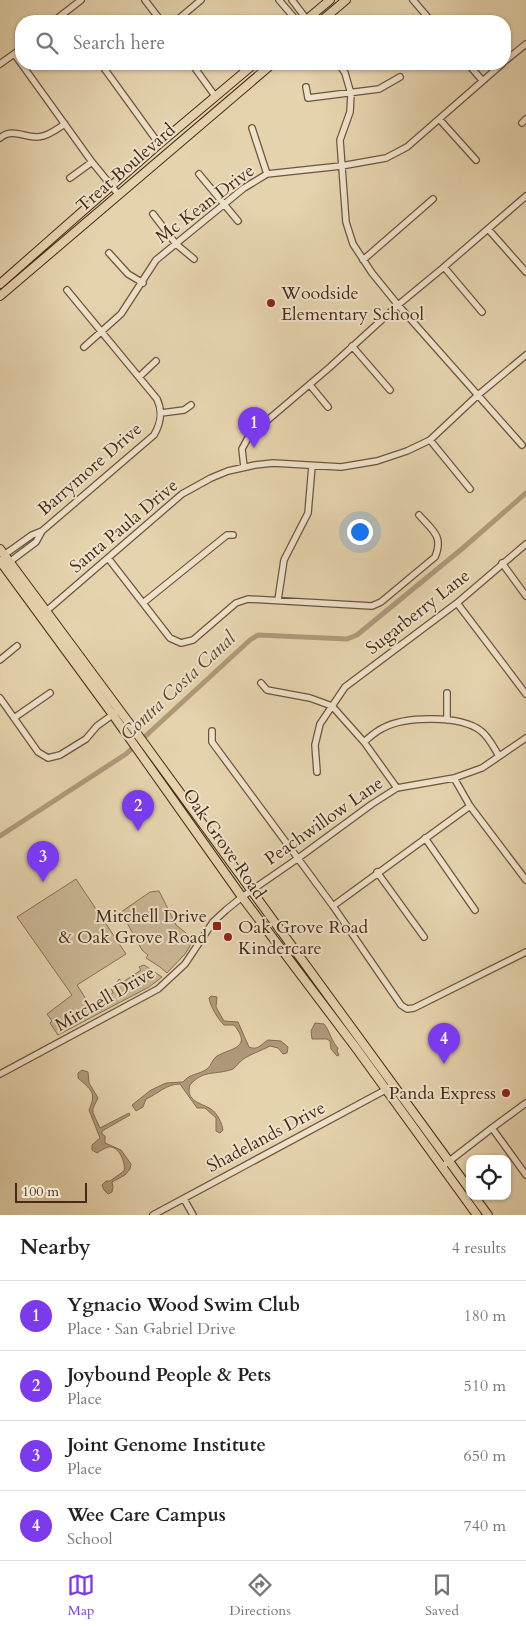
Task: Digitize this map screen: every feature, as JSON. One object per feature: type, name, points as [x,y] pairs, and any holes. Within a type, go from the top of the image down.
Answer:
[{"type":"main road","points":[[314,15],[330,0]]},
{"type":"main road","points":[[328,15],[346,0]]},
{"type":"main road","name":"Treat Boulevard","points":[[0,284],[159,144],[247,70]]},
{"type":"main road","name":"Treat Boulevard","points":[[0,296],[265,70]]},
{"type":"main road","name":"Oak Grove Road","points":[[3,560],[116,712],[138,735],[393,1085],[447,1164],[478,1215]]},
{"type":"main road","name":"Oak Grove Road","points":[[116,712],[132,742],[242,897],[386,1090],[466,1185]]},
{"type":"main road","points":[[142,756],[146,756],[158,772],[165,773]]},
{"type":"main road","points":[[477,1200],[488,1215]]},
{"type":"street","points":[[62,15],[81,0]]},
{"type":"street","points":[[146,0],[157,15]]},
{"type":"street","points":[[183,15],[201,0]]},
{"type":"street","points":[[279,0],[292,15]]},
{"type":"street","points":[[292,0],[303,15]]},
{"type":"street","points":[[413,0],[426,15]]},
{"type":"street","points":[[511,56],[526,44]]},
{"type":"street","points":[[0,64],[15,55]]},
{"type":"street","points":[[26,70],[92,162],[118,194]]},
{"type":"street","points":[[105,70],[159,144]]},
{"type":"street","points":[[196,70],[215,96]]},
{"type":"street","points":[[343,70],[351,94],[350,112],[340,140],[341,166],[346,222],[353,244],[372,273],[398,305],[522,445]]},
{"type":"street","points":[[473,70],[482,80]]},
{"type":"street","name":"Mc Kean Drive","points":[[84,347],[121,314],[156,260],[244,188],[268,174],[341,166],[386,158],[407,147],[440,120],[494,70]]},
{"type":"street","points":[[306,87],[308,98],[351,94],[379,89],[400,77]]},
{"type":"street","points":[[440,120],[476,160]]},
{"type":"street","points":[[0,138],[15,132],[37,137],[44,136],[65,124]]},
{"type":"street","points":[[252,128],[268,174]]},
{"type":"street","points":[[70,178],[92,162]]},
{"type":"street","points":[[199,174],[238,221]]},
{"type":"street","points":[[244,466],[242,449],[249,436],[526,196]]},
{"type":"street","points":[[363,260],[434,199]]},
{"type":"street","points":[[153,214],[176,244],[194,259]]},
{"type":"street","points":[[488,229],[526,272]]},
{"type":"street","points":[[108,252],[128,274],[143,282]]},
{"type":"street","points":[[444,267],[482,312]]},
{"type":"street","name":"Barrymore Drive","points":[[3,560],[32,535],[42,531],[154,435],[160,425],[161,413],[157,399],[67,290]]},
{"type":"street","points":[[352,346],[390,390]]},
{"type":"street","name":"Santa Paula Drive","points":[[43,614],[182,494],[211,478],[244,466],[273,463],[341,467],[377,461],[407,451],[430,440],[478,395],[525,357]]},
{"type":"street","points":[[139,377],[156,361]]},
{"type":"street","points":[[310,385],[328,407]]},
{"type":"street","points":[[161,413],[184,410],[191,405]]},
{"type":"street","points":[[430,440],[470,489]]},
{"type":"street","points":[[278,600],[284,560],[308,513],[312,466]]},
{"type":"street","points":[[108,558],[170,638],[181,642],[193,640],[236,603],[248,599],[372,606],[381,602],[435,557],[439,539],[419,515]]},
{"type":"street","name":"Barrymore Drive","points":[[3,560],[36,542],[42,531]]},
{"type":"street","points":[[143,603],[227,535],[233,535]]},
{"type":"street","name":"Sugarberry Lane","points":[[317,772],[315,745],[320,724],[345,688],[457,603],[526,544]]},
{"type":"street","points":[[502,563],[526,596]]},
{"type":"street","points":[[457,603],[526,694]]},
{"type":"street","points":[[0,660],[18,646]]},
{"type":"street","points":[[262,683],[268,690],[310,698],[332,706],[364,742],[397,788]]},
{"type":"street","points":[[14,718],[50,693]]},
{"type":"street","points":[[446,720],[447,693]]},
{"type":"street","points":[[0,698],[38,752],[42,756],[53,758],[86,739],[97,726],[116,712]]},
{"type":"street","points":[[364,742],[383,728],[397,723],[411,720],[446,720],[464,722],[480,730],[486,735],[499,756]]},
{"type":"street","points":[[212,731],[212,742],[333,906],[401,1005],[408,1009],[414,1008],[526,952]]},
{"type":"street","name":"Peachwillow Lane","points":[[251,890],[397,788],[454,778],[482,768],[526,738]]},
{"type":"street","points":[[454,778],[470,806],[526,880]]},
{"type":"street","points":[[333,906],[377,872],[470,806]]},
{"type":"street","points":[[425,838],[475,910]]},
{"type":"street","points":[[377,872],[424,936]]},
{"type":"street","name":"Mitchell Drive","points":[[0,1074],[158,989],[185,964],[213,922],[251,890]]},
{"type":"street","name":"Shadelands Drive","points":[[153,1215],[393,1085]]},
{"type":"street","points":[[447,1164],[526,1103]]},
{"type":"street","points":[[492,1128],[526,1175]]},
{"type":"street","points":[[184,1199],[193,1215]]},
{"type":"shaded area","points":[[76,879],[126,954],[77,985],[91,1007],[113,993],[111,988],[115,986],[119,979],[123,982],[141,970],[139,967],[144,965],[162,977],[149,987],[58,1035],[50,1023],[52,1021],[47,1014],[72,995],[17,917]]},
{"type":"shaded area","points":[[159,891],[176,925],[193,941],[185,954],[167,973],[146,958],[148,955],[142,950],[121,912],[150,892]]},
{"type":"shaded area","points":[[211,996],[217,997],[216,1007],[224,1021],[238,1022],[249,1047],[257,1048],[268,1040],[281,1041],[288,1047],[287,1053],[283,1054],[278,1048],[270,1046],[245,1058],[232,1069],[204,1075],[190,1085],[189,1090],[192,1098],[211,1109],[217,1116],[223,1130],[220,1133],[216,1131],[216,1118],[205,1108],[197,1108],[180,1084],[166,1087],[146,1099],[143,1107],[136,1111],[132,1105],[151,1090],[166,1083],[183,1082],[189,1077],[204,1071],[215,1057],[234,1049],[241,1043],[241,1038],[234,1025],[224,1025],[217,1016],[209,998]]},
{"type":"shaded area","points":[[315,1023],[324,1024],[338,1048],[339,1055],[337,1056],[331,1049],[330,1041],[327,1039],[312,1039],[311,1031]]},
{"type":"shaded area","points":[[82,1070],[88,1072],[89,1083],[98,1098],[93,1108],[93,1113],[100,1128],[129,1113],[130,1115],[102,1131],[102,1134],[105,1136],[105,1143],[121,1150],[131,1164],[130,1169],[125,1175],[112,1182],[112,1192],[108,1194],[102,1185],[124,1171],[124,1164],[121,1155],[112,1147],[107,1147],[97,1153],[92,1150],[92,1145],[100,1138],[89,1110],[92,1099],[91,1092],[78,1078],[78,1073]]},
{"type":"waterway","name":"Contra Costa Canal","points":[[0,836],[126,754],[250,640],[258,635],[347,639],[357,635],[463,548],[526,493]]},
{"type":"place","name":"Woodside Elementary School","points":[[271,303]]},
{"type":"place","name":"Ygnacio Wood Swim Club","points":[[254,448]]},
{"type":"place","name":"Joybound People & Pets","points":[[138,831]]},
{"type":"place","name":"Joint Genome Institute","points":[[43,882]]},
{"type":"place","name":"Mitchell Drive & Oak Grove Road","points":[[217,926]]},
{"type":"place","name":"Oak Grove Road Kindercare","points":[[228,937]]},
{"type":"place","name":"Wee Care Campus","points":[[444,1064]]},
{"type":"place","name":"Panda Express","points":[[506,1093]]}]
